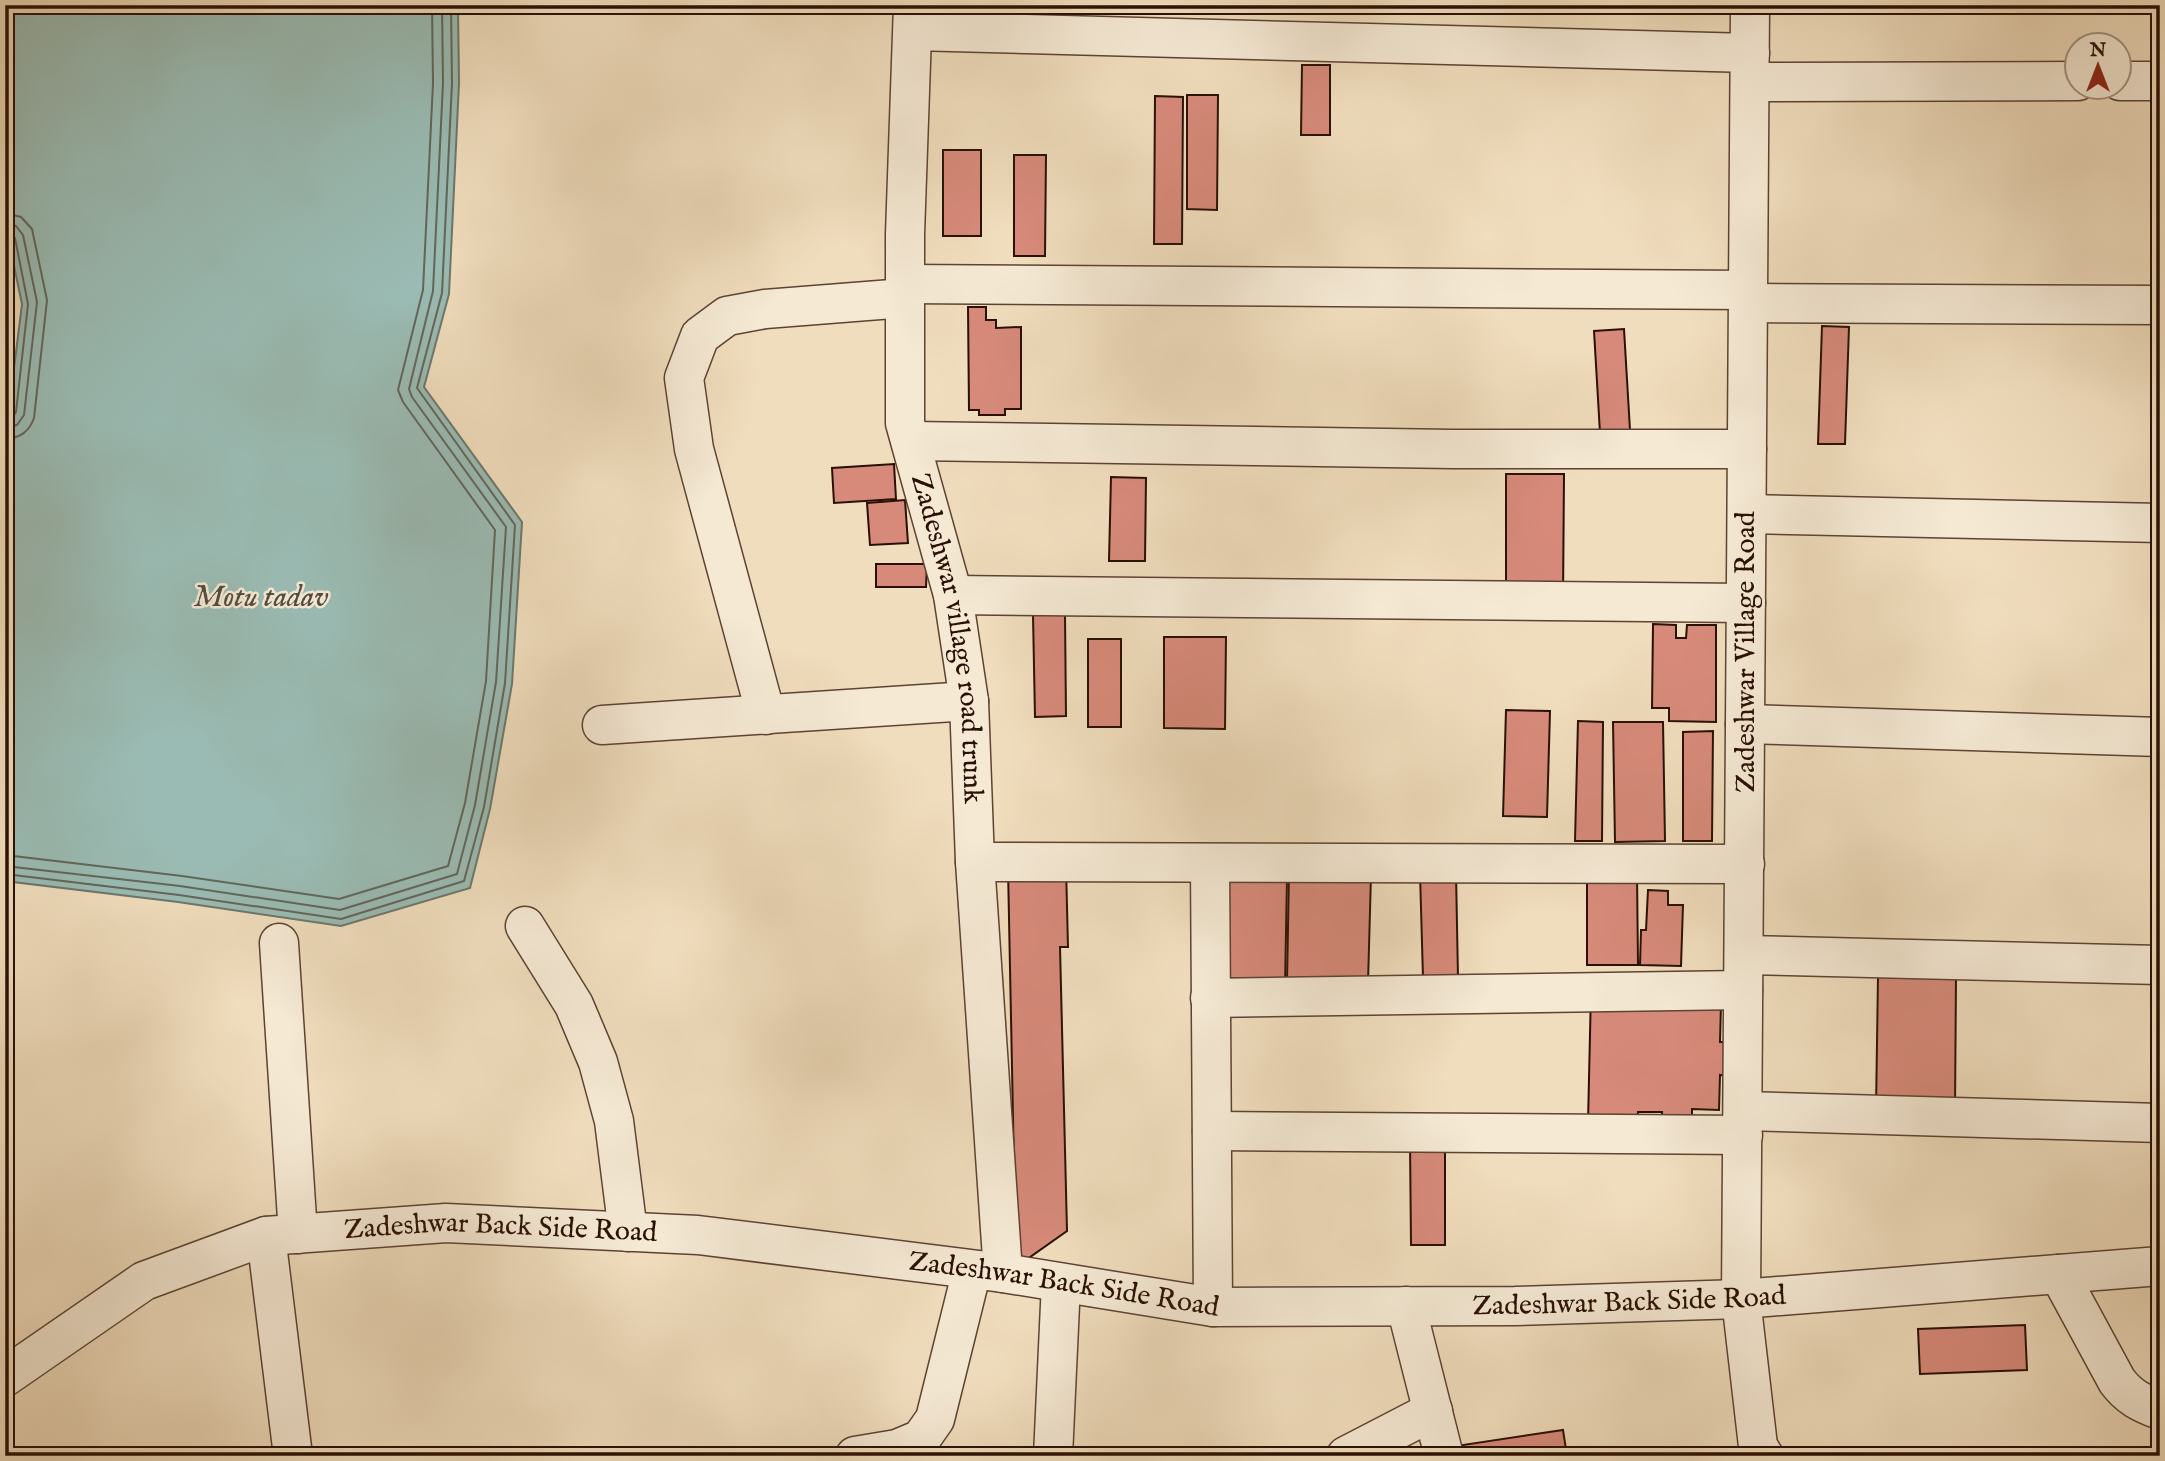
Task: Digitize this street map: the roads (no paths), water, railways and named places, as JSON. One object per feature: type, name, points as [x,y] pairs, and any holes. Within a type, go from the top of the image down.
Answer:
[{"type":"street","name":"Zadeshwar Village Road","points":[[1750,5],[1741,1299],[1758,1446],[1764,1456]]},
{"type":"street","points":[[913,18],[1750,68],[2064,80]]},
{"type":"street","name":"Zadeshwar village road trunk","points":[[855,1456],[897,1449],[921,1439],[935,1419],[988,1271],[969,701],[953,595],[905,423],[905,291],[913,18]]},
{"type":"street","points":[[2134,81],[2160,81]]},
{"type":"street","points":[[766,715],[694,449],[684,379],[699,336],[727,316],[905,291],[1748,296],[2160,305]]},
{"type":"street","points":[[911,441],[1453,449],[1747,449]]},
{"type":"street","points":[[1747,514],[2160,523]]},
{"type":"street","points":[[953,595],[1746,603]]},
{"type":"street","points":[[602,725],[969,701]]},
{"type":"street","points":[[1745,724],[2160,737]]},
{"type":"street","points":[[975,862],[1745,864]]},
{"type":"street","points":[[1210,863],[1213,1307]]},
{"type":"street","points":[[525,926],[574,1005],[598,1062],[614,1121],[628,1231]]},
{"type":"street","points":[[279,943],[282,1235],[293,1456]]},
{"type":"street","points":[[1210,998],[1744,972],[2160,965]]},
{"type":"street","points":[[1212,1131],[1743,1123],[2160,1123]]},
{"type":"street","name":"Zadeshwar Back Side Road","points":[[5,1377],[144,1282],[282,1235],[446,1223],[698,1235],[988,1271],[1213,1307],[1516,1306],[1741,1299],[2160,1266]]},
{"type":"street","points":[[2059,1274],[2117,1381],[2136,1401],[2160,1410]]},
{"type":"street","points":[[1053,1456],[1061,1283]]},
{"type":"street","points":[[1406,1306],[1444,1456]]},
{"type":"street","points":[[1346,1456],[1433,1411]]},
{"type":"water","name":"Motu tadav","points":[[5,5],[458,5],[459,83],[449,294],[424,387],[522,522],[512,684],[490,809],[470,888],[341,926],[178,902],[5,881],[5,440],[22,304],[5,223]]}]
